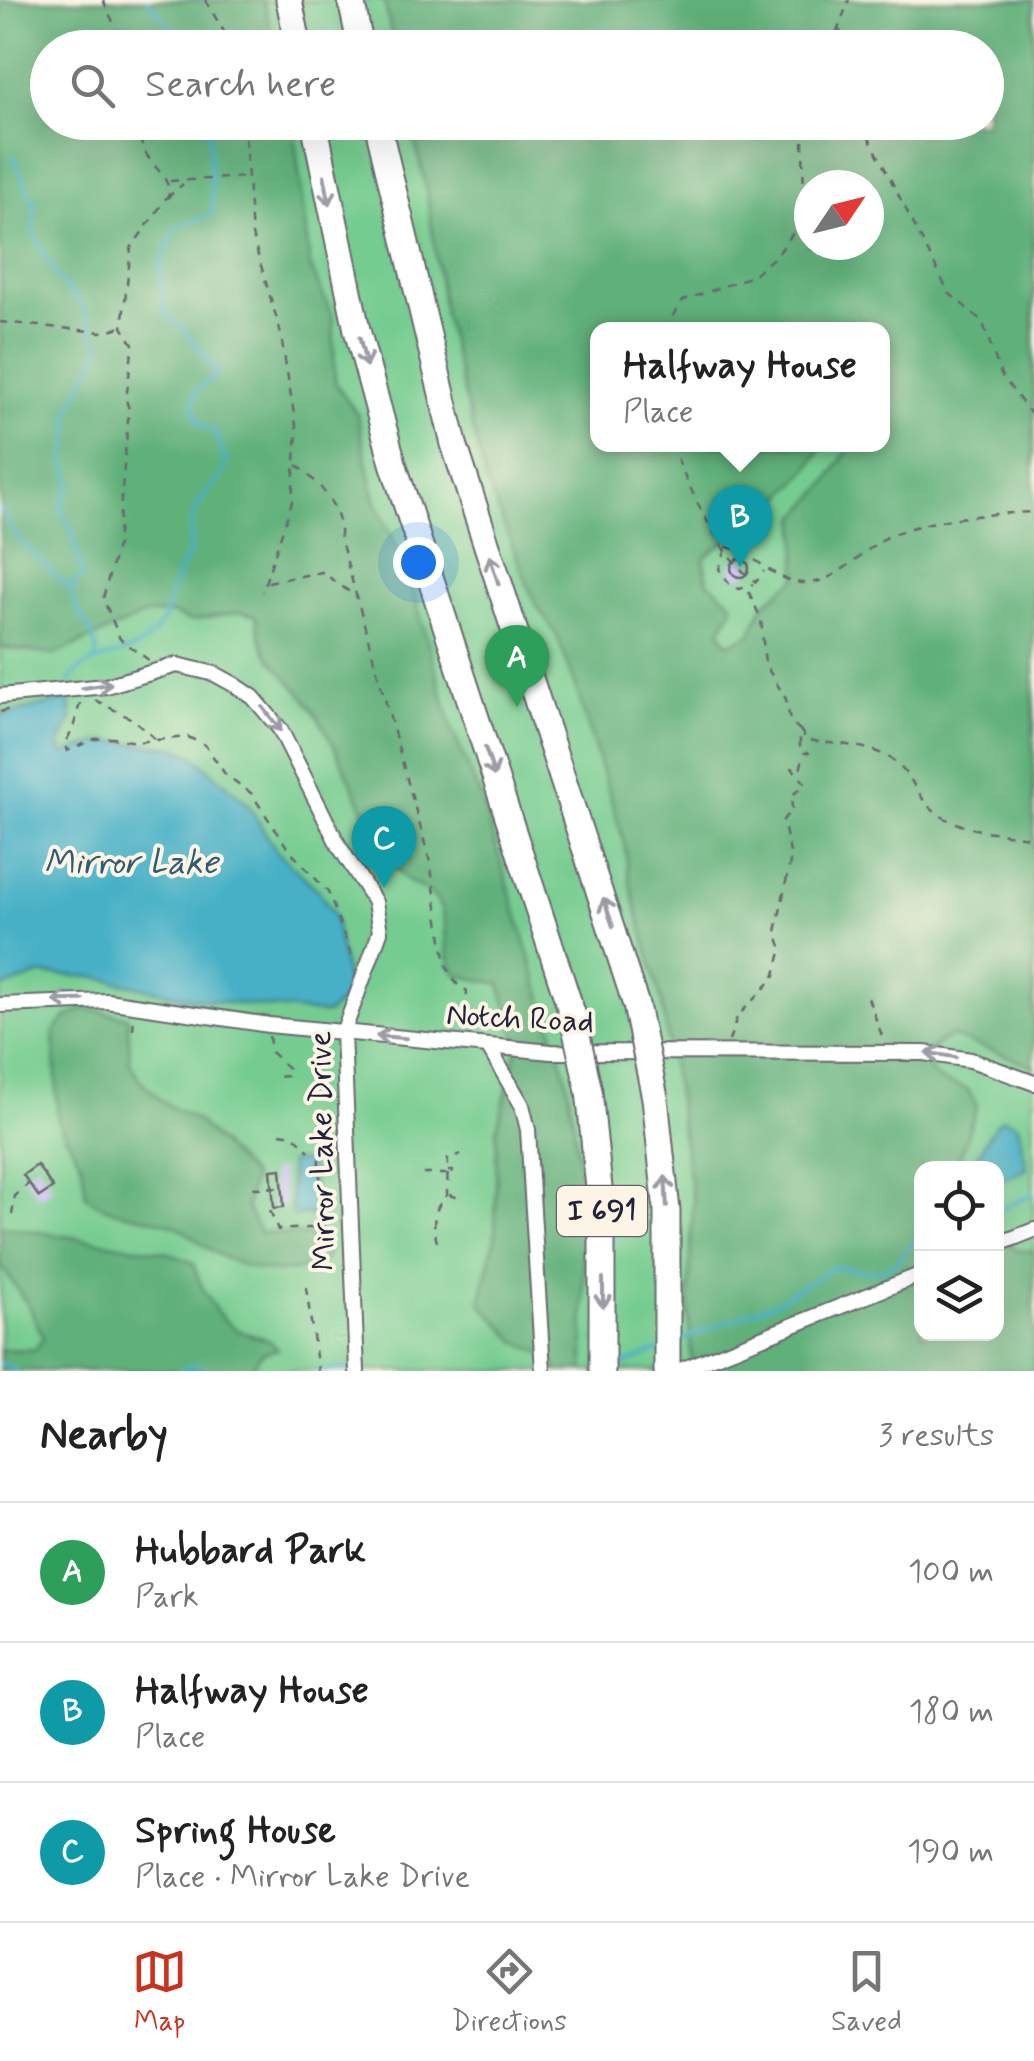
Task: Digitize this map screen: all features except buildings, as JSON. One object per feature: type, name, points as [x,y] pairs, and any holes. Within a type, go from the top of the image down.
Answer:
[{"type":"highway","points":[[289,0],[295,30]]},
{"type":"highway","points":[[351,0],[357,30]]},
{"type":"highway","name":"I 691","points":[[318,140],[354,314],[392,463],[572,1013],[589,1091],[601,1198],[602,1371]]},
{"type":"highway","name":"I 691","points":[[381,140],[424,329],[462,470],[636,1005],[655,1098],[664,1172],[667,1371]]},
{"type":"street","name":"Mirror Lake Drive","points":[[0,696],[106,686],[177,665],[215,674],[253,697],[280,729],[339,846],[375,902],[380,932],[343,1033],[356,1371]]},
{"type":"street","name":"Notch Road","points":[[0,1005],[84,1000],[269,1025],[489,1048],[947,1055],[1034,1083]]},
{"type":"street","points":[[489,1048],[522,1104],[528,1130],[543,1371]]},
{"type":"street","points":[[1004,1241],[1034,1230]]},
{"type":"street","points":[[678,1371],[914,1277]]},
{"type":"path","points":[[103,0],[116,30]]},
{"type":"path","points":[[205,0],[223,30]]},
{"type":"path","points":[[838,28],[848,0]]},
{"type":"path","points":[[138,140],[150,165],[168,181],[247,178]]},
{"type":"path","points":[[245,140],[258,262],[286,360],[297,465],[292,502],[262,592]]},
{"type":"path","points":[[669,322],[682,301],[752,276],[778,254],[804,218],[803,140]]},
{"type":"path","points":[[870,140],[949,293],[982,321],[1001,375],[1034,418]]},
{"type":"path","points":[[166,199],[168,181]]},
{"type":"path","points":[[141,651],[120,638],[103,598],[118,546],[126,474],[126,400],[133,344],[122,327],[130,248],[183,182]]},
{"type":"path","points":[[0,322],[101,332],[122,327]]},
{"type":"path","points":[[675,452],[706,518],[756,582]]},
{"type":"path","points":[[297,465],[322,489],[341,520],[340,537],[360,599],[375,672],[430,862],[446,965],[456,983],[467,991],[462,1044]]},
{"type":"path","points":[[726,548],[754,558],[765,570],[802,583],[826,578],[893,534],[982,514],[1034,512]]},
{"type":"path","points":[[726,548],[719,569],[731,587],[747,588],[765,570]]},
{"type":"path","points":[[268,582],[322,572],[360,599]]},
{"type":"path","points":[[747,588],[761,620],[765,664],[786,700],[790,721],[806,740],[853,746],[897,763],[928,808],[976,832],[1034,838]]},
{"type":"path","points":[[82,696],[78,695],[78,715],[62,748],[95,739],[188,736],[205,745],[226,774],[250,793],[289,850],[328,892],[362,977]]},
{"type":"path","points":[[90,698],[134,720],[156,740]]},
{"type":"path","points":[[0,712],[22,705]]},
{"type":"path","points":[[724,1051],[737,1017],[774,978],[782,950],[776,932],[791,857],[783,820],[792,809],[791,796],[806,784],[792,768],[800,772],[804,755],[809,754],[805,745],[800,746],[800,730]]},
{"type":"path","points":[[868,998],[885,1052]]},
{"type":"path","points":[[269,1025],[271,1052],[289,1070],[287,1076],[278,1076]]},
{"type":"path","points":[[280,1133],[292,1135],[310,1152]]},
{"type":"path","points":[[270,1210],[278,1230],[324,1226],[318,1150]]},
{"type":"path","points":[[448,1195],[448,1158],[461,1154]]},
{"type":"path","points":[[423,1174],[446,1172]]},
{"type":"path","points":[[12,1215],[15,1196],[31,1186]]},
{"type":"path","points":[[253,1188],[285,1186]]},
{"type":"path","points":[[448,1195],[457,1198],[455,1206]]},
{"type":"path","points":[[437,1242],[434,1221],[440,1201],[448,1195]]},
{"type":"path","points":[[306,1287],[318,1371]]},
{"type":"green space","points":[[0,0],[1034,0],[1034,1371],[0,1371]]},
{"type":"green space","points":[[0,0],[263,0],[271,30],[30,30],[30,140],[295,140],[310,266],[333,317],[335,382],[357,414],[375,500],[408,572],[453,732],[482,800],[566,1075],[583,1186],[584,1371],[558,1371],[552,1358],[517,1342],[480,1303],[495,1238],[497,1129],[518,1045],[500,984],[457,975],[448,957],[438,902],[406,879],[388,854],[320,721],[268,654],[256,616],[241,612],[190,621],[172,614],[147,614],[54,655],[0,647]]},
{"type":"green space","points":[[384,0],[1034,0],[1034,1066],[951,1036],[935,1045],[927,1063],[934,1076],[968,1090],[977,1106],[958,1161],[914,1161],[914,1341],[1004,1341],[1004,1237],[1017,1251],[1034,1251],[1034,1371],[692,1371],[688,1306],[693,1201],[662,1004],[630,883],[624,842],[573,678],[557,636],[535,603],[485,477],[444,315],[426,187],[414,140],[1004,140],[1004,30],[390,30]],"holes":[[[590,322],[890,322],[890,452],[847,452],[826,484],[797,517],[797,578],[764,604],[750,635],[728,644],[720,630],[733,609],[732,602],[707,581],[704,558],[781,498],[819,452],[590,452]]]},
{"type":"green space","points":[[85,1008],[128,1017],[130,1063],[141,1081],[163,1102],[196,1120],[253,1177],[246,1207],[260,1232],[318,1236],[329,1249],[324,1262],[294,1271],[248,1267],[220,1255],[174,1225],[117,1212],[86,1196],[82,1165],[58,1122],[54,1031],[64,1019]]},
{"type":"green space","points":[[0,1226],[166,1252],[193,1263],[204,1291],[221,1317],[236,1329],[278,1349],[262,1353],[249,1371],[0,1371],[0,1350],[36,1349],[43,1338],[30,1308],[0,1264]]},
{"type":"water","name":"Mirror Lake","points":[[69,699],[72,718],[59,745],[63,754],[104,741],[174,747],[193,755],[247,803],[277,852],[318,890],[334,915],[347,984],[345,997],[327,1014],[189,998],[96,977],[42,974],[0,989],[0,716]]},
{"type":"water","points":[[1004,1118],[1018,1125],[1027,1169],[1004,1179],[1004,1161],[974,1161],[995,1125]]},
{"type":"water","points":[[311,1161],[315,1214],[292,1216],[289,1162]]},
{"type":"waterway","points":[[147,0],[172,28],[179,30]]},
{"type":"waterway","points":[[69,682],[85,666],[139,646],[155,631],[188,554],[194,513],[226,463],[215,432],[201,424],[192,405],[197,391],[218,373],[185,330],[164,313],[160,265],[176,228],[213,214],[209,140]]},
{"type":"waterway","points":[[13,156],[35,207],[32,231],[58,277],[85,310],[100,351],[69,412],[69,443],[64,463],[71,478],[61,511],[72,531],[82,575],[71,591],[73,600],[95,641],[95,660]]},
{"type":"waterway","points":[[0,509],[17,537],[64,584],[74,584]]},
{"type":"waterway","points":[[1004,1208],[1034,1193]]},
{"type":"waterway","points":[[677,1342],[776,1302],[835,1266],[860,1271],[887,1268],[914,1244]]},
{"type":"waterway","points":[[613,1369],[659,1350]]},
{"type":"waterway","points":[[0,1363],[17,1371]]},
{"type":"waterway","points":[[178,1371],[195,1365],[210,1371]]},
{"type":"waterway","points":[[316,1371],[350,1369]]},
{"type":"place","name":"Halfway House","points":[[740,567]]},
{"type":"place","name":"Hubbard Park","points":[[517,707]]},
{"type":"place","name":"Spring House","points":[[384,888]]}]
